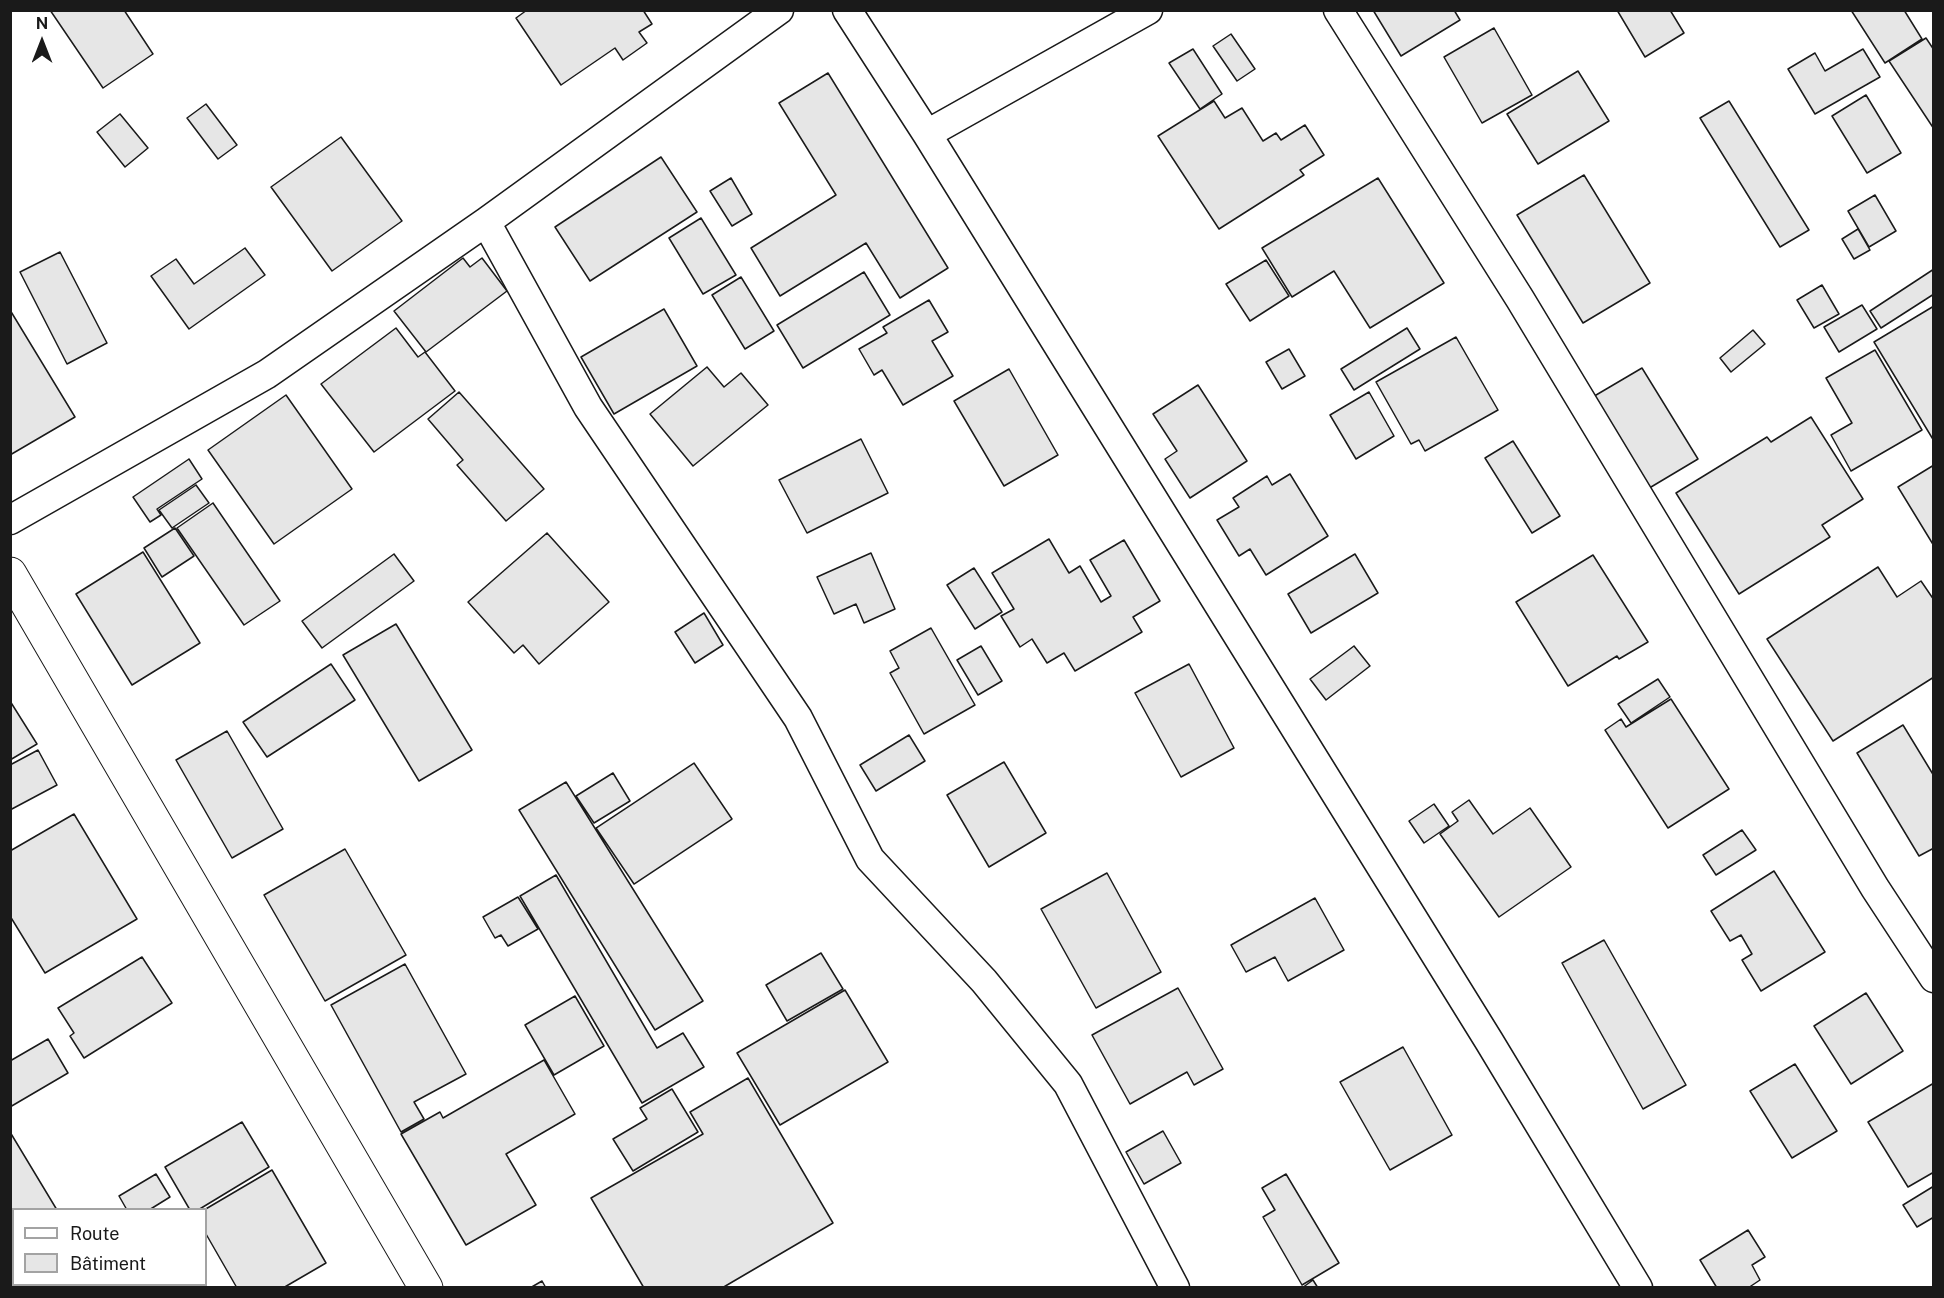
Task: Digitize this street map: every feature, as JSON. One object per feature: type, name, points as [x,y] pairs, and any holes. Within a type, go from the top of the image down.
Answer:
[{"type":"highway","points":[[10,574],[426,1287]]},
{"type":"street","points":[[10,520],[267,374],[486,222],[779,10]]},
{"type":"street","points":[[847,10],[927,134],[1489,1041],[1638,1287]]},
{"type":"street","points":[[927,134],[1148,10]]},
{"type":"street","points":[[1338,10],[1520,299],[1875,888],[1934,978]]},
{"type":"street","points":[[486,222],[588,407],[798,718],[870,859],[984,981],[1068,1084],[1175,1287]]},
{"type":"building","points":[[50,10],[124,10],[153,54],[103,88]]},
{"type":"building","points":[[527,10],[643,10],[652,24],[639,32],[647,43],[623,60],[615,48],[561,85],[516,18]]},
{"type":"building","points":[[1373,10],[1454,10],[1460,20],[1401,56]]},
{"type":"building","points":[[1617,10],[1670,10],[1684,33],[1645,57]]},
{"type":"building","points":[[1851,10],[1904,10],[1922,39],[1885,63]]},
{"type":"building","points":[[1494,28],[1532,95],[1482,123],[1444,57]]},
{"type":"building","points":[[1231,34],[1255,69],[1237,81],[1213,46]]},
{"type":"building","points":[[1926,38],[1934,50],[1934,129],[1889,61]]},
{"type":"building","points":[[1193,49],[1222,94],[1200,109],[1169,63]]},
{"type":"building","points":[[1863,49],[1880,77],[1815,114],[1788,69],[1815,53],[1825,71]]},
{"type":"building","points":[[1578,71],[1609,121],[1538,164],[1507,114]]},
{"type":"building","points":[[828,73],[948,268],[900,298],[866,243],[780,296],[751,248],[836,195],[779,103]]},
{"type":"building","points":[[1866,95],[1901,153],[1867,173],[1832,116]]},
{"type":"building","points":[[1214,101],[1225,118],[1242,108],[1263,141],[1276,133],[1281,140],[1305,125],[1324,155],[1300,170],[1304,175],[1219,229],[1158,136]]},
{"type":"building","points":[[1729,101],[1809,230],[1780,247],[1700,118]]},
{"type":"building","points":[[206,104],[237,145],[218,159],[187,118]]},
{"type":"building","points":[[120,114],[148,148],[125,167],[97,132]]},
{"type":"building","points":[[341,137],[402,221],[332,271],[271,187]]},
{"type":"building","points":[[661,157],[697,212],[590,281],[555,227]]},
{"type":"building","points":[[1584,175],[1650,283],[1583,323],[1517,215]]},
{"type":"building","points":[[731,178],[752,214],[732,226],[710,191]]},
{"type":"building","points":[[1378,178],[1444,283],[1370,328],[1334,271],[1292,297],[1262,248]]},
{"type":"building","points":[[1875,195],[1896,231],[1869,247],[1848,211]]},
{"type":"building","points":[[701,218],[736,275],[703,294],[669,238]]},
{"type":"building","points":[[1858,229],[1870,250],[1854,259],[1842,239]]},
{"type":"building","points":[[245,248],[265,275],[189,329],[151,276],[176,259],[194,284]]},
{"type":"building","points":[[60,252],[107,343],[67,364],[20,272]]},
{"type":"building","points":[[463,258],[470,267],[482,258],[507,291],[426,352],[394,311]]},
{"type":"building","points":[[1266,260],[1289,296],[1250,321],[1226,284]]},
{"type":"building","points":[[1934,269],[1934,294],[1881,328],[1870,311]]},
{"type":"building","points":[[864,272],[890,315],[803,368],[777,325]]},
{"type":"building","points":[[741,277],[774,331],[745,349],[712,295]]},
{"type":"building","points":[[1822,285],[1839,314],[1814,328],[1797,300]]},
{"type":"building","points":[[929,300],[948,332],[932,341],[953,376],[903,405],[882,370],[874,375],[859,349],[887,333],[883,327]]},
{"type":"building","points":[[1862,305],[1877,329],[1839,352],[1824,327]]},
{"type":"building","points":[[1934,306],[1934,441],[1874,342]]},
{"type":"building","points":[[664,309],[697,366],[614,414],[581,357]]},
{"type":"building","points":[[10,310],[75,417],[10,455]]},
{"type":"building","points":[[396,328],[418,357],[425,352],[455,391],[374,452],[321,384]]},
{"type":"building","points":[[1407,328],[1420,349],[1354,390],[1341,369]]},
{"type":"building","points":[[1753,330],[1765,344],[1731,372],[1720,358]]},
{"type":"building","points":[[1456,337],[1498,410],[1425,451],[1419,440],[1411,444],[1376,382]]},
{"type":"building","points":[[1289,349],[1305,376],[1282,389],[1266,362]]},
{"type":"building","points":[[1875,350],[1922,430],[1851,471],[1831,435],[1852,423],[1826,378]]},
{"type":"building","points":[[707,367],[724,387],[741,373],[768,405],[693,466],[650,414]]},
{"type":"building","points":[[1642,368],[1698,459],[1646,490],[1591,398]]},
{"type":"building","points":[[1009,369],[1058,455],[1004,486],[954,401]]},
{"type":"building","points":[[1198,385],[1247,461],[1190,498],[1165,459],[1177,451],[1153,414]]},
{"type":"building","points":[[459,392],[544,489],[506,521],[457,465],[463,460],[428,419]]},
{"type":"building","points":[[1369,392],[1394,436],[1356,459],[1330,415]]},
{"type":"building","points":[[286,395],[352,489],[274,544],[208,450]]},
{"type":"building","points":[[1811,417],[1863,499],[1822,525],[1830,537],[1739,594],[1676,493],[1767,437],[1771,442]]},
{"type":"building","points":[[861,439],[888,493],[807,533],[779,480]]},
{"type":"building","points":[[1513,441],[1560,516],[1532,533],[1485,458]]},
{"type":"building","points":[[189,459],[202,479],[157,509],[161,515],[150,522],[133,497]]},
{"type":"building","points":[[1934,465],[1934,546],[1898,487]]},
{"type":"building","points":[[1290,474],[1328,536],[1266,575],[1250,549],[1239,556],[1217,520],[1239,507],[1233,498],[1267,476],[1272,485]]},
{"type":"building","points":[[196,485],[209,503],[172,528],[159,510]]},
{"type":"building","points":[[213,503],[280,601],[244,625],[177,528]]},
{"type":"building","points":[[175,528],[194,556],[162,577],[144,548]]},
{"type":"building","points":[[547,533],[609,602],[539,664],[523,645],[514,653],[468,602]]},
{"type":"building","points":[[1049,539],[1069,573],[1080,566],[1101,602],[1111,596],[1090,560],[1124,540],[1160,601],[1133,617],[1142,632],[1075,671],[1064,653],[1047,663],[1032,639],[1020,647],[1001,616],[1014,609],[992,573]]},
{"type":"building","points":[[143,552],[200,643],[132,685],[76,594]]},
{"type":"building","points":[[871,553],[895,609],[864,623],[856,604],[834,614],[817,577]]},
{"type":"building","points":[[394,554],[414,581],[322,648],[302,621]]},
{"type":"building","points":[[1355,554],[1378,593],[1311,633],[1288,594]]},
{"type":"building","points":[[1593,555],[1648,642],[1619,659],[1617,656],[1568,686],[1516,602]]},
{"type":"building","points":[[1878,567],[1897,597],[1921,581],[1934,600],[1934,677],[1833,741],[1767,639]]},
{"type":"building","points":[[974,568],[1002,612],[975,629],[947,585]]},
{"type":"building","points":[[704,613],[723,645],[695,663],[675,632]]},
{"type":"building","points":[[396,624],[472,750],[419,781],[343,655]]},
{"type":"building","points":[[931,628],[975,705],[924,734],[890,673],[899,668],[890,651]]},
{"type":"building","points":[[981,646],[1002,681],[978,695],[957,660]]},
{"type":"building","points":[[1354,646],[1370,666],[1326,700],[1310,679]]},
{"type":"building","points":[[331,664],[355,700],[267,757],[243,722]]},
{"type":"building","points":[[1189,664],[1234,748],[1181,777],[1135,693]]},
{"type":"building","points":[[1658,679],[1670,697],[1631,723],[1618,704]]},
{"type":"building","points":[[1671,699],[1729,789],[1668,828],[1605,730],[1621,719],[1626,727]]},
{"type":"building","points":[[10,701],[37,744],[10,760]]},
{"type":"building","points":[[1903,725],[1934,776],[1934,848],[1919,856],[1857,753]]},
{"type":"building","points":[[227,731],[283,829],[232,858],[176,760]]},
{"type":"building","points":[[909,735],[925,761],[876,791],[860,765]]},
{"type":"building","points":[[38,750],[57,785],[10,810],[10,765]]},
{"type":"building","points":[[1004,762],[1046,833],[989,867],[947,795]]},
{"type":"building","points":[[694,763],[732,819],[634,884],[596,828]]},
{"type":"building","points":[[613,773],[630,801],[594,823],[576,796]]},
{"type":"building","points":[[566,782],[703,1001],[655,1030],[519,810]]},
{"type":"building","points":[[1469,800],[1493,834],[1530,808],[1571,867],[1499,917],[1440,834],[1458,821],[1452,812]]},
{"type":"building","points":[[1434,804],[1449,826],[1424,843],[1409,821]]},
{"type":"building","points":[[74,814],[137,919],[45,973],[10,916],[10,851]]},
{"type":"building","points":[[1742,830],[1756,850],[1716,875],[1703,855]]},
{"type":"building","points":[[345,849],[406,955],[325,1001],[264,895]]},
{"type":"building","points":[[1774,871],[1825,952],[1761,991],[1742,960],[1752,954],[1741,935],[1730,941],[1711,911]]},
{"type":"building","points":[[1107,873],[1161,972],[1096,1008],[1041,909]]},
{"type":"building","points":[[556,875],[657,1048],[683,1033],[704,1067],[642,1103],[520,896]]},
{"type":"building","points":[[518,897],[538,929],[508,946],[501,935],[495,938],[483,917]]},
{"type":"building","points":[[1315,898],[1344,950],[1288,981],[1275,957],[1246,972],[1231,945]]},
{"type":"building","points":[[1604,940],[1686,1085],[1643,1109],[1562,963]]},
{"type":"building","points":[[821,953],[843,989],[787,1021],[766,985]]},
{"type":"building","points":[[142,957],[172,1003],[84,1058],[70,1036],[74,1033],[58,1008]]},
{"type":"building","points":[[405,964],[466,1074],[414,1102],[424,1119],[401,1132],[331,1005]]},
{"type":"building","points":[[1178,988],[1223,1069],[1194,1085],[1187,1072],[1130,1104],[1092,1035]]},
{"type":"building","points":[[845,990],[888,1062],[780,1125],[737,1053]]},
{"type":"building","points":[[1866,993],[1903,1051],[1851,1084],[1814,1026]]},
{"type":"building","points":[[575,996],[604,1046],[554,1075],[525,1025]]},
{"type":"building","points":[[48,1039],[68,1073],[10,1107],[10,1061]]},
{"type":"building","points":[[1403,1047],[1452,1135],[1390,1170],[1340,1082]]},
{"type":"building","points":[[544,1060],[575,1114],[506,1154],[536,1205],[466,1245],[401,1134],[440,1112],[443,1118]]},
{"type":"building","points":[[1795,1064],[1837,1131],[1792,1158],[1750,1091]]},
{"type":"building","points":[[748,1078],[833,1223],[722,1288],[644,1288],[591,1198],[703,1134],[690,1112]]},
{"type":"building","points":[[1934,1083],[1934,1172],[1908,1187],[1868,1122]]},
{"type":"building","points":[[672,1089],[698,1132],[633,1171],[613,1139],[647,1119],[640,1108]]},
{"type":"building","points":[[242,1122],[269,1167],[201,1208],[189,1208],[165,1167]]},
{"type":"building","points":[[1163,1131],[1181,1163],[1144,1184],[1126,1152]]},
{"type":"building","points":[[10,1132],[56,1208],[12,1208],[12,1224],[10,1222]]},
{"type":"building","points":[[272,1170],[326,1263],[283,1288],[237,1288],[207,1236],[207,1208]]},
{"type":"building","points":[[156,1174],[170,1197],[152,1208],[126,1208],[119,1196]]},
{"type":"building","points":[[1286,1174],[1339,1263],[1302,1285],[1263,1217],[1275,1210],[1262,1188]]},
{"type":"building","points":[[1934,1186],[1934,1217],[1917,1227],[1903,1205]]},
{"type":"building","points":[[1748,1230],[1765,1257],[1752,1265],[1760,1280],[1748,1288],[1717,1288],[1700,1260]]},
{"type":"building","points":[[1313,1280],[1318,1288],[1302,1288]]},
{"type":"building","points":[[542,1281],[546,1288],[530,1288]]}]
